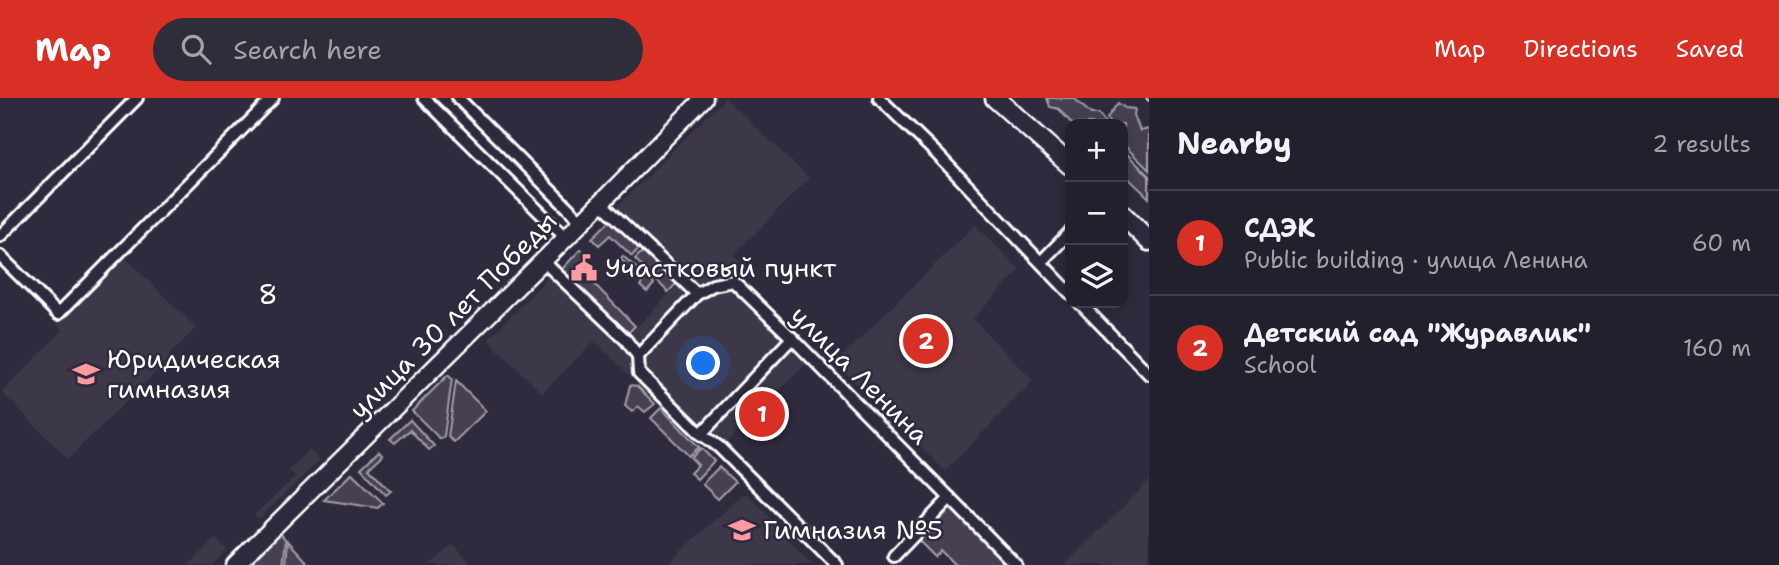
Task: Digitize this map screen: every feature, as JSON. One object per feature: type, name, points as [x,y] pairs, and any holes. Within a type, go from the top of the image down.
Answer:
[{"type":"main road","points":[[995,98],[1065,161]]},
{"type":"main road","points":[[1128,220],[1149,241]]},
{"type":"street","points":[[0,236],[137,98]]},
{"type":"street","points":[[0,256],[58,314],[273,98]]},
{"type":"street","points":[[424,98],[566,238]]},
{"type":"street","points":[[458,98],[582,222]]},
{"type":"street","name":"улица 30 лет Победы","points":[[235,565],[704,98]]},
{"type":"street","points":[[879,98],[937,154],[1065,288]]},
{"type":"street","points":[[600,202],[697,294],[638,356]]},
{"type":"street","points":[[1041,262],[1065,237]]},
{"type":"street","points":[[543,261],[626,340],[638,356],[639,373],[701,434],[719,447],[836,565]]},
{"type":"street","name":"улица Ленина","points":[[697,294],[713,285],[733,281],[1016,565]]},
{"type":"street","points":[[1085,308],[1149,374]]},
{"type":"street","points":[[701,434],[792,338]]},
{"type":"street","points":[[894,556],[950,498]]},
{"type":"shaded area","points":[[725,98],[809,178],[734,255],[743,265],[726,284],[807,363],[727,442],[799,515],[794,520],[721,447],[713,455],[594,341],[542,393],[488,340],[555,270],[626,338],[684,279],[614,210]]},
{"type":"shaded area","points":[[1047,98],[1074,98],[1091,114],[1099,114],[1102,119],[1068,119],[1059,109],[1050,107]]},
{"type":"shaded area","points":[[1118,103],[1125,108],[1135,109],[1134,115],[1140,131],[1149,129],[1149,170],[1128,149],[1128,119],[1107,118]]},
{"type":"shaded area","points":[[1128,155],[1149,176],[1149,198],[1128,178]]},
{"type":"shaded area","points":[[614,217],[642,245],[632,256],[610,235],[599,245],[592,238]]},
{"type":"shaded area","points":[[975,225],[1020,270],[973,319],[1033,381],[945,471],[835,363]]},
{"type":"shaded area","points":[[646,248],[679,281],[668,292],[635,259]]},
{"type":"shaded area","points":[[581,249],[588,256],[578,267],[635,326],[627,334],[561,270]]},
{"type":"shaded area","points":[[623,256],[654,284],[647,292],[640,286],[644,280],[636,273],[631,278],[621,268],[625,263],[620,259]]},
{"type":"shaded area","name":"Юридическая гимназия","points":[[125,257],[196,328],[169,355],[171,357],[68,459],[2,392],[63,330],[57,324]]},
{"type":"shaded area","points":[[448,375],[452,379],[444,436],[440,439],[412,411]]},
{"type":"shaded area","points":[[456,381],[486,411],[454,442],[448,437]]},
{"type":"shaded area","points":[[630,385],[637,386],[655,404],[645,412],[638,406],[632,412],[625,406]]},
{"type":"shaded area","points":[[661,408],[699,447],[689,456],[651,418]]},
{"type":"shaded area","points":[[410,420],[434,446],[429,450],[410,430],[395,443],[390,439]]},
{"type":"shaded area","points":[[701,448],[714,461],[697,479],[690,473],[698,465],[691,458]]},
{"type":"shaded area","points":[[309,449],[320,460],[259,519],[254,515],[295,477],[289,470]]},
{"type":"shaded area","points":[[379,451],[383,455],[369,468],[391,491],[386,495],[361,468]]},
{"type":"shaded area","points":[[719,467],[735,482],[718,499],[702,484]]},
{"type":"shaded area","points":[[352,473],[383,503],[378,508],[324,500]]},
{"type":"shaded area","points":[[1149,481],[1149,565],[1065,565]]},
{"type":"shaded area","name":"Гимназия №5","points":[[748,494],[812,565],[666,565],[742,495]]},
{"type":"shaded area","points":[[951,508],[1005,559],[999,565],[955,565],[941,551],[935,557],[919,541]]},
{"type":"shaded area","points":[[280,533],[286,540],[283,565],[253,565],[253,559]]},
{"type":"shaded area","points":[[216,538],[227,550],[212,565],[189,565]]},
{"type":"shaded area","points":[[288,541],[310,565],[286,565]]},
{"type":"shaded area","points":[[453,545],[473,565],[430,565]]},
{"type":"place","name":"Участковый пункт","points":[[584,268]]},
{"type":"place","name":"Детский сад \"Журавлик\"","points":[[926,341]]},
{"type":"place","name":"Юридическая гимназия","points":[[86,374]]},
{"type":"place","name":"СДЭК","points":[[762,414]]},
{"type":"place","name":"Гимназия №5","points":[[742,530]]},
{"type":"district","name":"8","points":[[269,294]]}]
